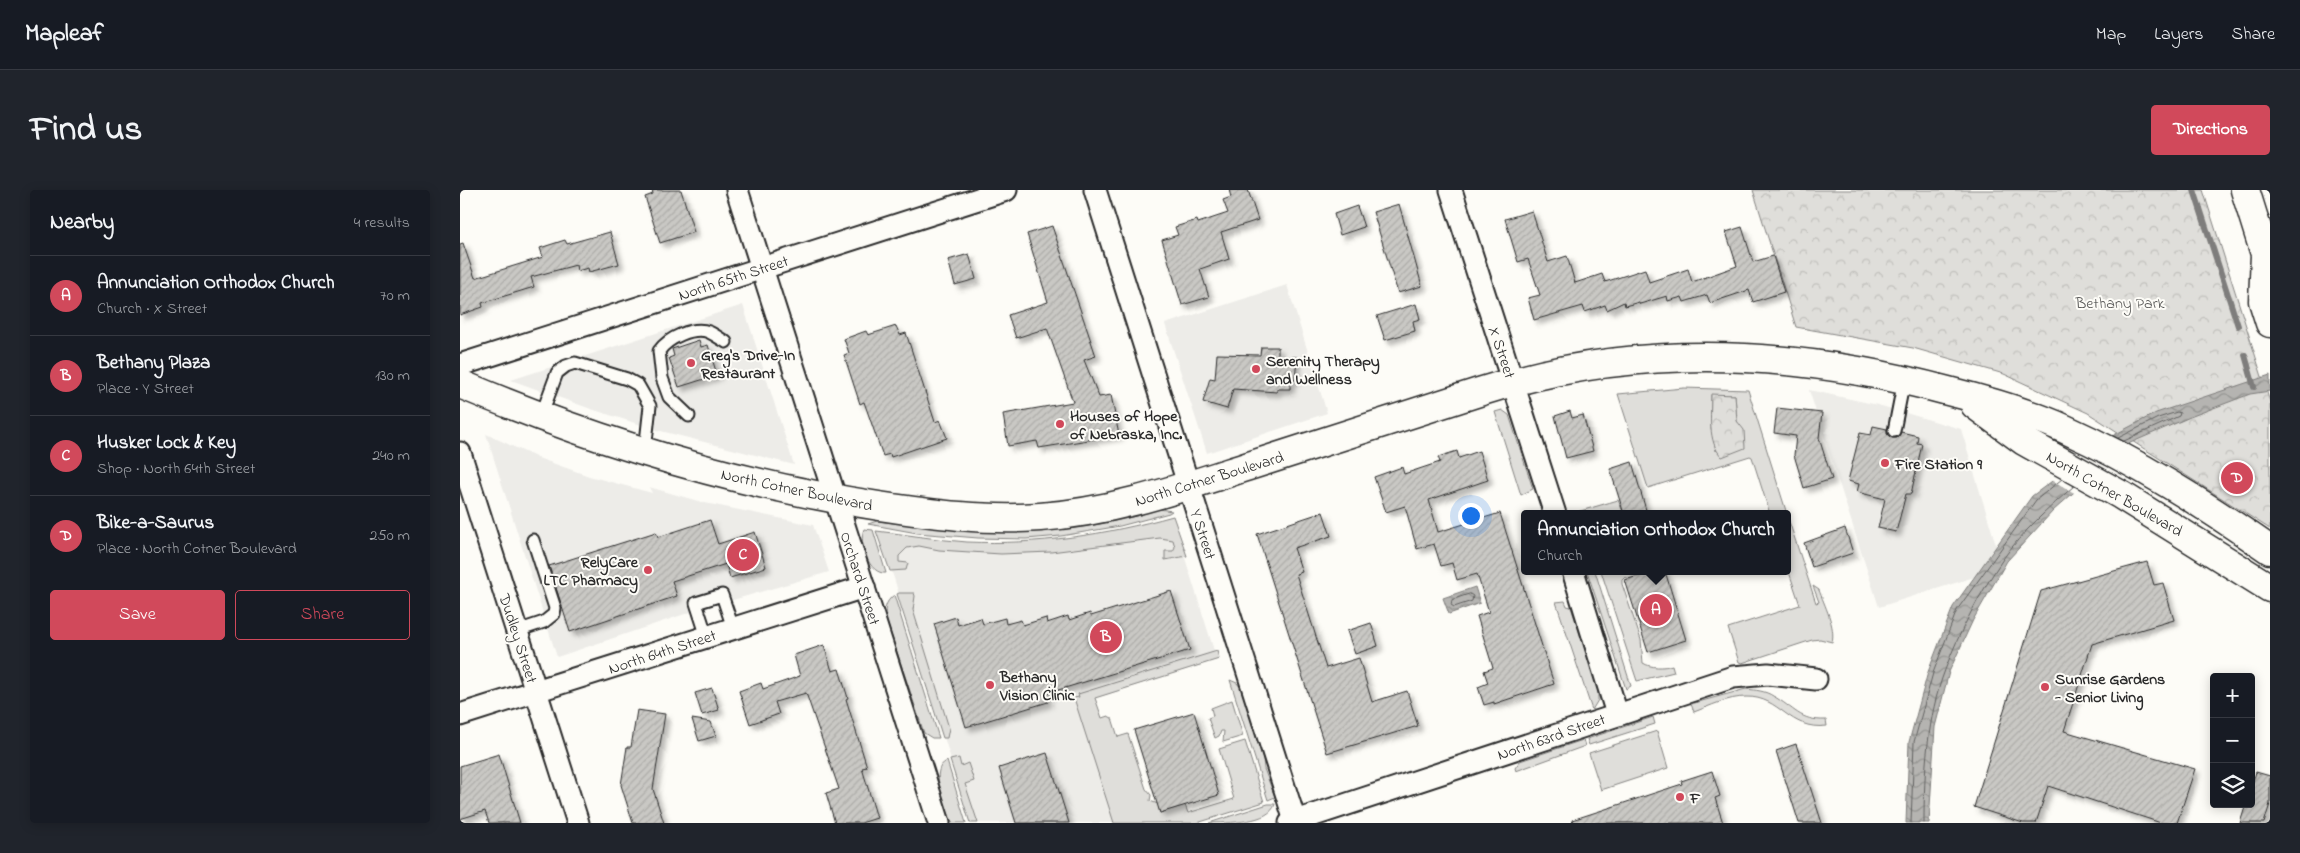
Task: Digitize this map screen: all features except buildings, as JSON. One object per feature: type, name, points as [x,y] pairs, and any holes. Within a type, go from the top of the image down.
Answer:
[{"type":"main road","points":[[2244,190],[2267,258],[2263,301],[2270,324]]},
{"type":"main road","name":"North Cotner Boulevard","points":[[460,384],[541,416],[645,453],[726,475],[835,500],[951,515],[1028,518],[1098,510],[1188,486],[1512,383],[1569,369],[1613,362],[1700,356],[1768,358],[1823,363],[1904,380],[2003,406],[2066,429],[2152,474],[2270,550]]},
{"type":"main road","name":"North Cotner Boulevard","points":[[1962,395],[2024,441],[2121,495],[2270,588]]},
{"type":"main road","points":[[2240,529],[2270,541]]},
{"type":"street","name":"Orchard Street","points":[[737,190],[939,823]]},
{"type":"street","name":"North 65th Street","points":[[460,365],[1006,190]]},
{"type":"street","name":"Y Street","points":[[1095,190],[1293,822]]},
{"type":"street","name":"X Street","points":[[1451,190],[1553,510]]},
{"type":"street","name":"Dudley Street","points":[[460,453],[578,823]]},
{"type":"street","points":[[1574,575],[1617,714]]},
{"type":"street","name":"North 64th Street","points":[[460,715],[864,587]]},
{"type":"street","name":"North 63rd Street","points":[[1293,822],[1733,677],[1768,674],[1816,679]]},
{"type":"lane","points":[[689,416],[669,397],[662,378],[659,351],[670,340],[697,330],[708,332],[726,342]]},
{"type":"lane","points":[[541,416],[557,373],[566,366],[575,363],[627,379],[638,385],[650,406],[645,453]]},
{"type":"lane","points":[[1894,431],[1904,380]]},
{"type":"lane","points":[[517,632],[544,622],[554,614],[555,608],[533,540]]},
{"type":"lane","points":[[707,637],[696,603],[722,595],[732,628]]},
{"type":"shaded area","points":[[1287,285],[1327,413],[1207,453],[1165,324]]},
{"type":"shaded area","points":[[743,305],[794,465],[657,430],[591,409],[511,380]]},
{"type":"shaded area","points":[[1809,390],[1878,405],[1961,429],[2003,568],[1879,607]]},
{"type":"shaded area","points":[[486,434],[538,458],[589,476],[652,493],[649,487],[705,503],[813,525],[829,572],[688,613],[557,657]]},
{"type":"shaded area","points":[[1173,520],[1217,660],[1080,703],[1119,823],[971,823],[881,537],[937,544],[1061,544]]},
{"type":"green space","name":"Bethany Park","points":[[1753,190],[2203,190],[2270,402],[2270,529],[2088,413],[2004,374],[1913,348],[1796,327]]},
{"type":"green space","points":[[1684,388],[1748,390],[1786,510],[1769,510],[1752,457],[1750,456],[1648,488],[1618,394]],"holes":[[[1711,395],[1735,395],[1737,421],[1716,451],[1711,429]]]},
{"type":"green space","points":[[1711,394],[1735,395],[1737,421],[1744,430],[1745,448],[1722,457],[1717,451],[1712,436]]},
{"type":"green space","points":[[1502,410],[1509,415],[1533,489],[1521,495],[1495,412]]},
{"type":"green space","points":[[1618,500],[1622,510],[1584,510]]},
{"type":"green space","points":[[1159,509],[1172,511],[1120,526],[1061,536],[1026,539],[978,538],[917,533],[868,524],[877,521],[949,529],[1019,532],[1088,526]]},
{"type":"green space","points":[[1173,516],[1187,556],[1165,560],[1165,551],[1173,551],[1175,547],[1173,540],[1160,538],[1051,552],[1001,554],[939,550],[919,546],[907,548],[899,556],[899,562],[908,563],[906,570],[890,571],[876,531],[967,542],[1020,542],[1097,533]]},
{"type":"green space","points":[[1791,527],[1816,603],[1819,602],[1813,586],[1819,590],[1829,616],[1833,636],[1832,642],[1820,639],[1812,640],[1742,663],[1739,662],[1728,628],[1800,605],[1790,575]]},
{"type":"green space","points":[[864,529],[873,530],[886,573],[875,569],[866,557],[863,542]]},
{"type":"green space","points":[[1588,575],[1596,575],[1631,686],[1626,689]]},
{"type":"green space","points":[[1602,575],[1642,575],[1630,579],[1625,577],[1622,580],[1622,584],[1641,640],[1643,663],[1658,667],[1672,665],[1674,672],[1637,681]]},
{"type":"green space","points":[[914,593],[915,596],[913,610],[949,728],[947,738],[943,738],[897,594]]},
{"type":"green space","points":[[894,595],[939,738],[932,738],[924,733],[887,622],[886,607],[888,601]]},
{"type":"green space","points":[[1565,601],[1567,606],[1571,607],[1598,689],[1598,700],[1592,710],[1556,602]]},
{"type":"green space","points":[[1217,651],[1219,659],[1095,698],[1102,718],[1108,716],[1112,718],[1118,737],[1128,734],[1146,789],[1151,795],[1150,801],[1158,804],[1160,813],[1185,805],[1188,813],[1234,799],[1219,749],[1245,741],[1264,802],[1197,823],[1114,823],[1074,698],[1079,697],[1078,694]]},
{"type":"green space","points":[[1230,680],[1237,683],[1241,688],[1263,759],[1264,769],[1275,797],[1268,800]]},
{"type":"green space","points":[[1746,689],[1770,694],[1803,716],[1817,720],[1826,720],[1827,726],[1814,726],[1793,719],[1777,707],[1758,698],[1733,698],[1694,712],[1691,704]]},
{"type":"green space","points":[[1232,700],[1243,736],[1223,742],[1224,731],[1221,731],[1219,736],[1215,738],[1208,718],[1213,716],[1211,708]]},
{"type":"green space","points":[[1653,717],[1655,724],[1589,745],[1587,739]]},
{"type":"green space","points":[[1657,731],[1668,768],[1601,790],[1589,753]]},
{"type":"green space","points":[[1583,740],[1585,746],[1516,771],[1515,768],[1520,761]]},
{"type":"green space","points":[[959,758],[961,766],[968,763],[974,781],[965,784],[978,823],[970,823],[950,760]]},
{"type":"green space","points":[[947,761],[966,823],[952,823],[943,799],[938,780],[941,765]]},
{"type":"green space","points":[[1268,804],[1275,804],[1272,810],[1257,818],[1247,821],[1209,823]]},
{"type":"water","points":[[2270,375],[2270,391],[2250,394],[2128,444],[2053,511],[2007,561],[1973,620],[1949,672],[1935,727],[1929,823],[1906,823],[1909,742],[1928,672],[1953,607],[2032,496],[2114,435],[2156,413]]},
{"type":"water","points":[[1475,587],[1480,603],[1449,614],[1443,598]]},
{"type":"pier","points":[[2107,437],[2127,449],[2076,494],[2050,479]]},
{"type":"waterway","points":[[2194,190],[2238,326]]},
{"type":"waterway","points":[[2245,355],[2254,387]]},
{"type":"place","name":"Greg's Drive-In Restaurant","points":[[691,363]]},
{"type":"place","name":"Serenity Therapy and Wellness","points":[[1256,369]]},
{"type":"place","name":"Houses of Hope of Nebraska, Inc.","points":[[1060,424]]},
{"type":"place","name":"Fire Station 9","points":[[1885,463]]},
{"type":"place","name":"Bike-a-Saurus","points":[[2237,478]]},
{"type":"place","name":"Husker Lock & Key","points":[[743,555]]},
{"type":"place","name":"RelyCare LTC Pharmacy","points":[[648,570]]},
{"type":"place","name":"Annunciation Orthodox Church","points":[[1656,610]]},
{"type":"place","name":"Bethany Plaza","points":[[1106,637]]},
{"type":"place","name":"Bethany Vision Clinic","points":[[990,685]]},
{"type":"place","name":"Sunrise Gardens - Senior Living","points":[[2045,687]]},
{"type":"place","name":"F","points":[[1680,797]]}]
